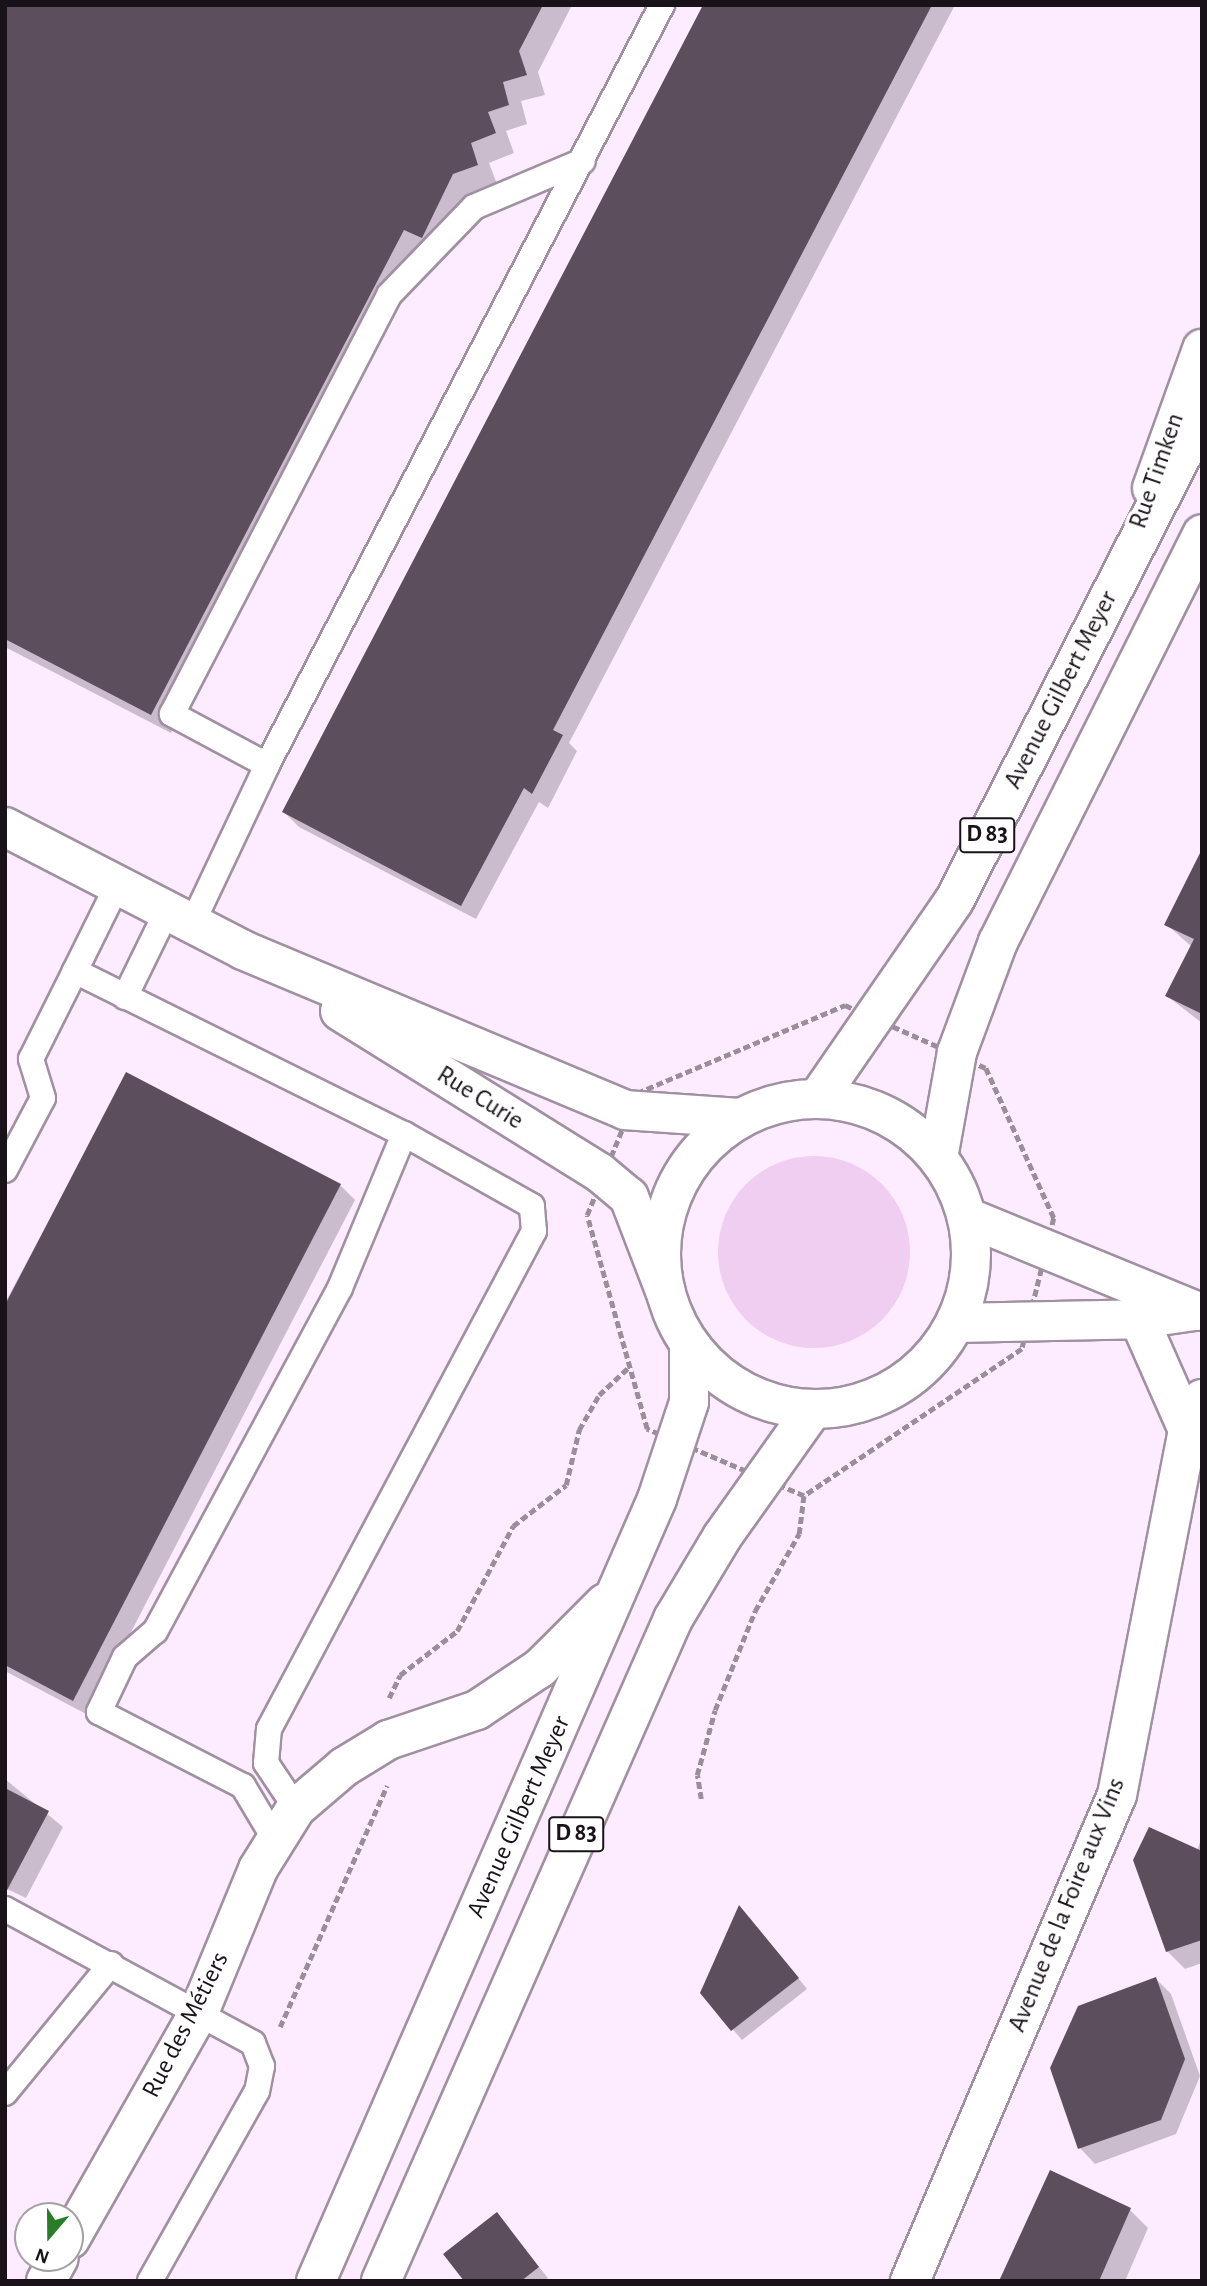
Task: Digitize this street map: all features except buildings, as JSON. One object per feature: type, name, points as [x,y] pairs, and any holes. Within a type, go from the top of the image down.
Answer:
[{"type":"main road","name":"Rue Timken","points":[[1129,555],[1202,349]]},
{"type":"main road","name":"Avenue Gilbert Meyer","points":[[818,1098],[871,1017],[954,901],[1202,416]]},
{"type":"main road","name":"D 83","points":[[938,1157],[957,1052],[998,942],[1202,534]]},
{"type":"main road","name":"Rue Curie","points":[[5,827],[243,950],[599,1172],[629,1197],[664,1291],[689,1344]]},
{"type":"main road","name":"Rue Curie","points":[[243,950],[625,1110],[739,1118]]},
{"type":"main road","points":[[664,1291],[660,1241],[672,1192],[699,1150],[739,1118],[777,1102],[818,1098],[874,1111],[905,1126],[938,1157],[967,1217],[971,1253],[955,1323],[930,1359],[897,1386],[856,1404],[813,1409],[755,1396],[723,1378],[689,1344]]},
{"type":"main road","points":[[967,1217],[1199,1310]]},
{"type":"main road","points":[[955,1323],[1030,1318],[1139,1319],[1199,1310]]},
{"type":"main road","name":"Avenue de la Foire aux Vins","points":[[910,2281],[1116,1795],[1195,1414],[1139,1319]]},
{"type":"main road","name":"Avenue Gilbert Meyer","points":[[316,2281],[619,1590],[678,1443],[689,1402],[689,1344]]},
{"type":"main road","name":"D 83","points":[[381,2281],[651,1664],[696,1577],[813,1409]]},
{"type":"main road","points":[[285,1823],[344,1767],[388,1740],[477,1710],[540,1668],[619,1590]]},
{"type":"main road","name":"Rue des Métiers","points":[[84,2214],[200,2010],[285,1823]]},
{"type":"lane","points":[[125,997],[180,917],[267,765],[662,5]]},
{"type":"lane","points":[[267,765],[172,715],[389,295],[474,207],[583,161]]},
{"type":"lane","points":[[5,1170],[43,1098],[31,1059],[117,886]]},
{"type":"lane","points":[[75,971],[404,1134],[532,1206],[534,1231],[269,1729],[266,1763],[285,1823]]},
{"type":"lane","points":[[285,1823],[243,1786],[99,1712],[125,1657],[155,1631],[359,1250],[371,1202],[404,1134]]},
{"type":"lane","points":[[5,1909],[200,2010],[253,2043],[262,2066],[257,2091],[150,2281]]},
{"type":"lane","points":[[5,2094],[111,1964]]},
{"type":"path","points":[[701,1799],[697,1774],[715,1710],[755,1611],[799,1534],[804,1496],[1022,1349],[1054,1218],[986,1068],[957,1052],[845,1005],[637,1093],[625,1110],[599,1172],[587,1215],[647,1429],[804,1496]]},
{"type":"shaded area","points":[[814,1156],[833,1157],[851,1163],[882,1184],[903,1215],[909,1233],[909,1271],[903,1289],[882,1320],[851,1341],[833,1347],[814,1348],[795,1347],[777,1341],[746,1320],[725,1289],[719,1271],[718,1252],[719,1233],[725,1215],[746,1184],[777,1163],[795,1157]]}]
